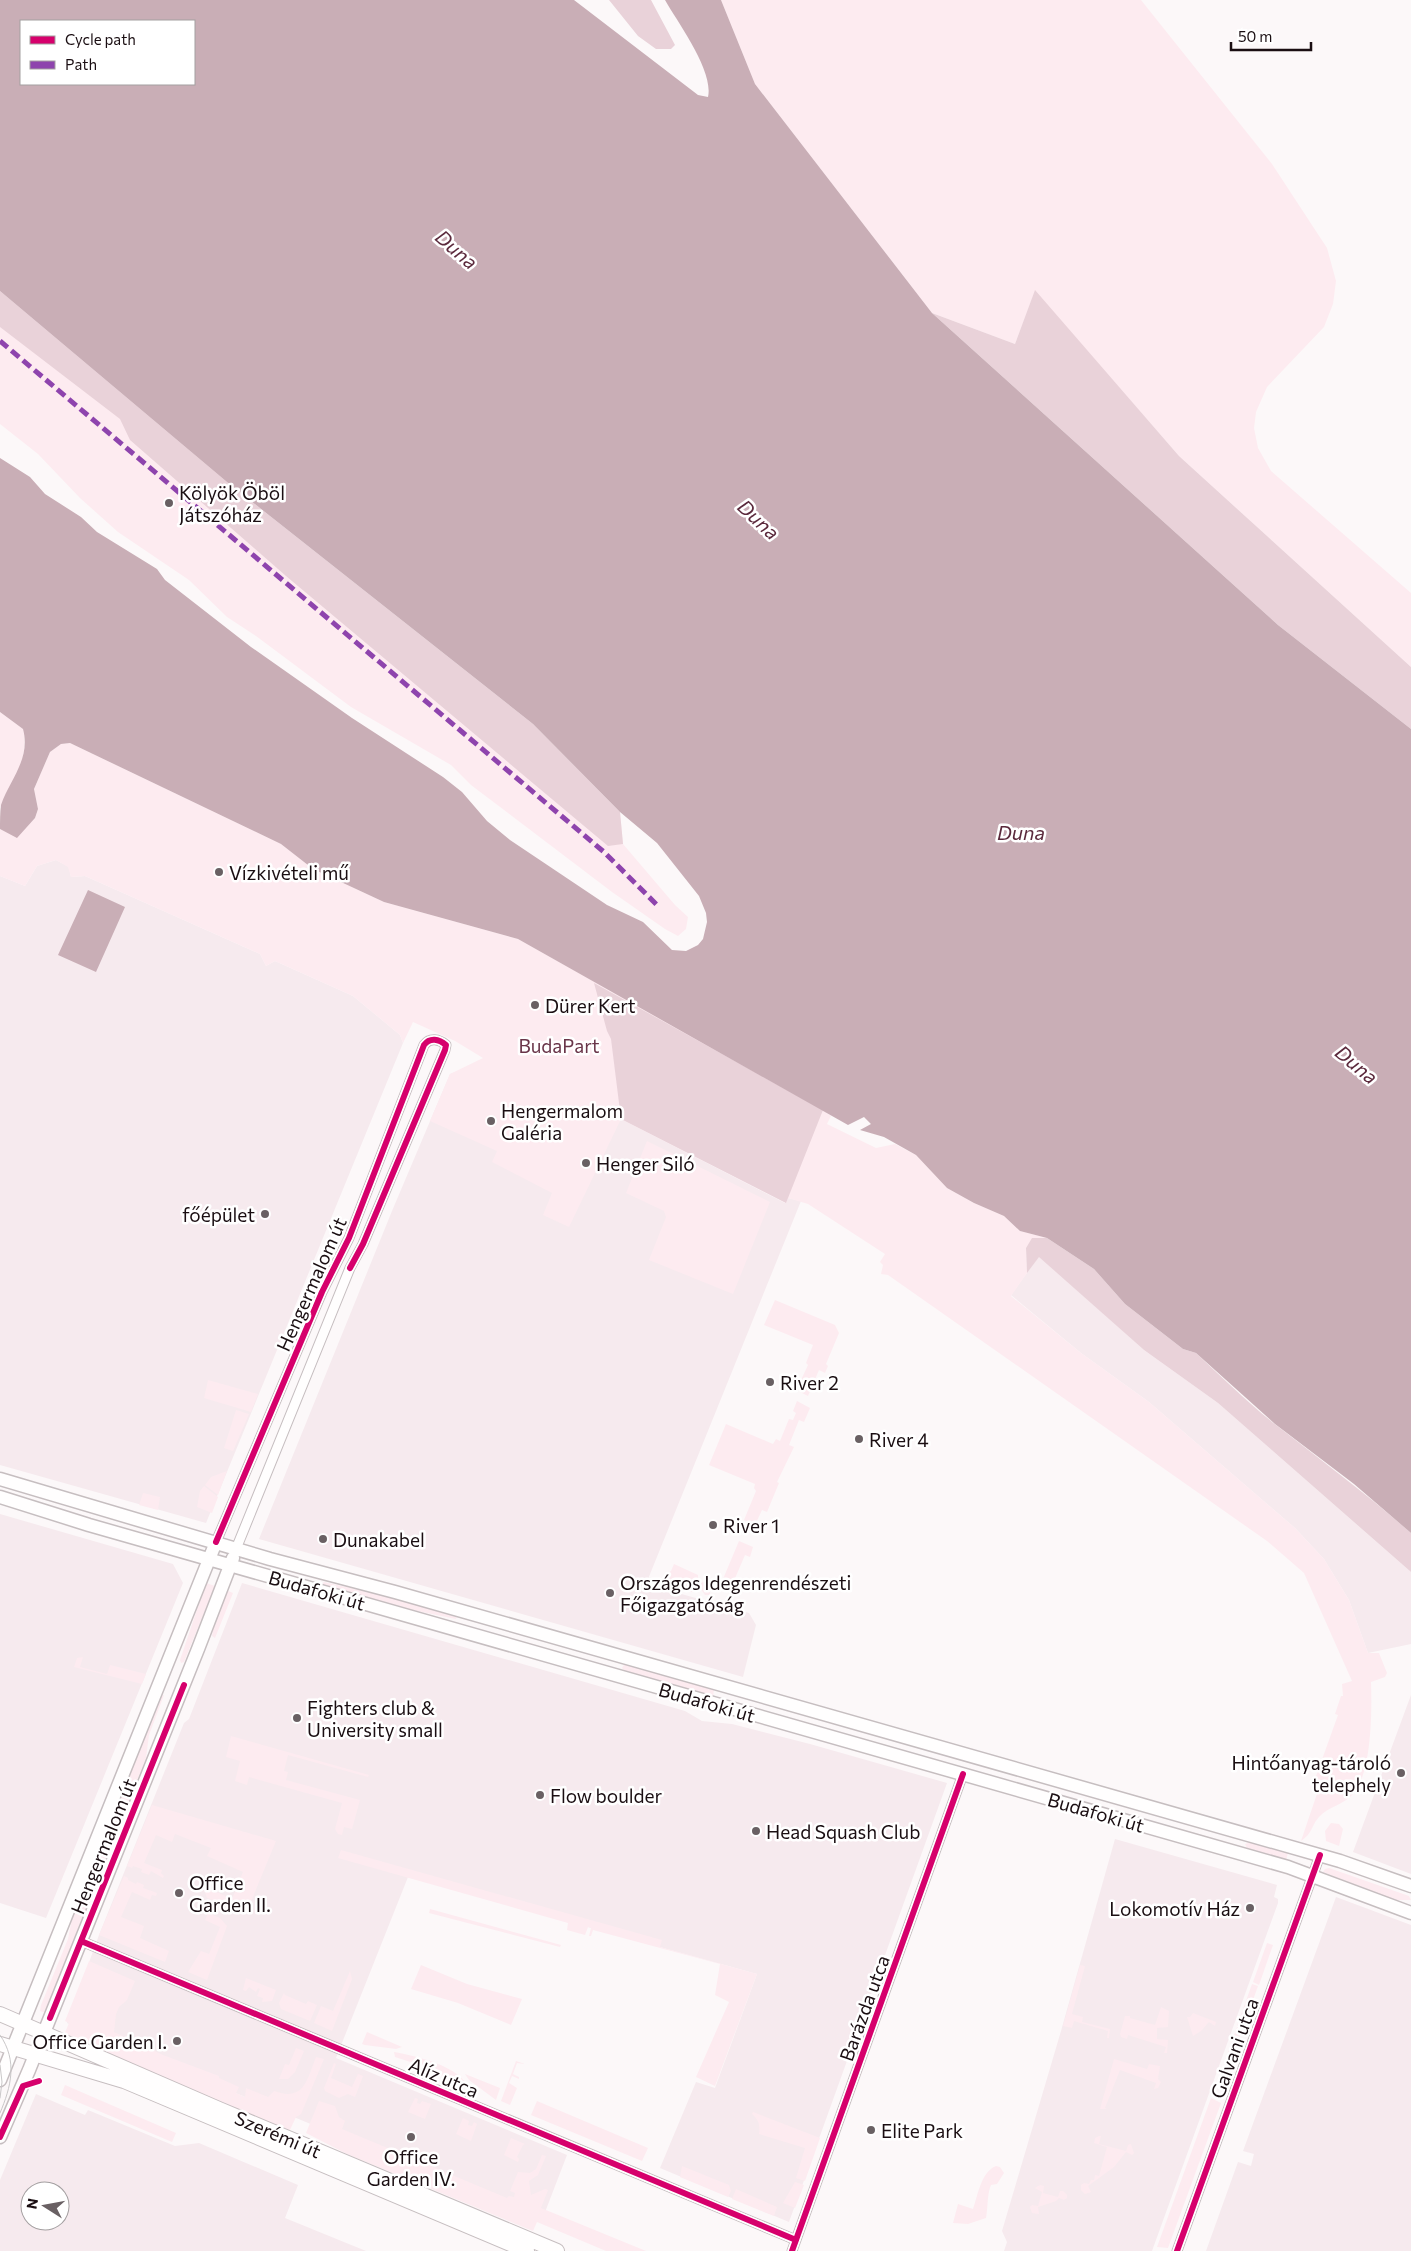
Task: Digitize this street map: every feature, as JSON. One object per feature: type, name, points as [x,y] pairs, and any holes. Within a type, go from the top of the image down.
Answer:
[{"type":"main road","name":"Budafoki út","points":[[0,1479],[236,1549],[1237,1831],[1320,1855],[1411,1886]]},
{"type":"main road","points":[[16,1503],[21,1485]]},
{"type":"main road","points":[[56,1516],[62,1497]]},
{"type":"main road","name":"Budafoki út","points":[[0,1498],[209,1560],[1231,1850],[1312,1876],[1411,1913]]},
{"type":"main road","name":"Hengermalom út","points":[[0,2080],[7,2046],[23,2024],[216,1542]]},
{"type":"main road","name":"Hengermalom út","points":[[0,2137],[44,2033],[184,1685],[236,1549]]},
{"type":"main road","points":[[581,1666],[600,1659],[606,1652],[612,1665],[625,1678]]},
{"type":"main road","points":[[163,1675],[184,1685]]},
{"type":"main road","points":[[720,1684],[726,1692],[727,1707]]},
{"type":"main road","points":[[727,1707],[748,1692],[749,1701],[765,1718]]},
{"type":"main road","points":[[962,1774],[968,1755]]},
{"type":"main road","points":[[1231,1850],[1237,1831]]},
{"type":"main road","points":[[85,1869],[106,1877]]},
{"type":"main road","name":"Szerémi út","points":[[0,2014],[557,2251]]},
{"type":"main road","name":"Szerémi út","points":[[7,2046],[124,2081],[526,2251]]},
{"type":"street","name":"Hengermalom út","points":[[216,1542],[322,1292],[349,1238],[424,1045],[427,1040],[432,1039],[443,1043],[446,1045],[445,1050],[364,1244],[350,1268],[236,1549]]},
{"type":"street","name":"Barázda utca","points":[[792,2251],[962,1774]]},
{"type":"street","name":"Galvani utca","points":[[1176,2251],[1320,1855]]},
{"type":"street","name":"Alíz utca","points":[[81,1941],[796,2240]]},
{"type":"shaded area","points":[[609,0],[651,0],[675,45],[671,49],[656,49],[638,36]]},
{"type":"shaded area","points":[[1035,290],[1179,456],[1411,667],[1411,729],[1278,625],[932,313],[1015,344]]},
{"type":"shaded area","points":[[0,291],[227,482],[533,724],[620,812],[623,844],[608,846],[286,576],[130,440],[120,419],[0,327]]},
{"type":"shaded area","points":[[56,860],[69,867],[71,877],[85,876],[260,954],[266,966],[275,961],[353,996],[400,1035],[403,1043],[206,1523],[0,1465],[0,876],[25,886],[37,866]]},
{"type":"shaded area","points":[[594,983],[823,1110],[786,1203],[621,1119],[611,1039],[607,1031]]},
{"type":"shaded area","points":[[456,1072],[621,1119],[785,1203],[788,1198],[801,1201],[646,1584],[749,1613],[756,1625],[743,1677],[259,1539],[392,1211],[450,1074]]},
{"type":"shaded area","points":[[1032,1238],[1047,1238],[1094,1269],[1125,1304],[1183,1349],[1196,1353],[1266,1417],[1411,1533],[1411,1572],[1218,1403],[1144,1350],[1039,1257],[1027,1273],[1026,1248]]},
{"type":"shaded area","points":[[1039,1256],[1144,1350],[1218,1403],[1411,1572],[1411,1644],[1368,1653],[1349,1600],[1324,1559],[1295,1528],[1149,1402],[1081,1353],[1011,1295]]},
{"type":"shaded area","points":[[0,1514],[173,1564],[183,1583],[46,1918],[0,1903]]},
{"type":"shaded area","points":[[242,1583],[685,1711],[702,1721],[732,1724],[947,1783],[789,2222],[660,2168],[696,2082],[715,2088],[757,1974],[408,1877],[336,2058],[567,2155],[542,2220],[67,2023],[99,1935],[184,1723],[189,1719]]},
{"type":"shaded area","points":[[1411,1695],[1411,1874],[1353,1852]]},
{"type":"shaded area","points":[[1115,1839],[1277,1885],[1274,1897],[1278,1899],[1278,1903],[1152,2251],[1004,2251],[1007,2242],[1002,2231]]},
{"type":"shaded area","points":[[1336,1897],[1411,1925],[1411,2251],[1206,2251],[1238,2162],[1251,2166],[1254,2154],[1243,2151]]},
{"type":"shaded area","points":[[36,2094],[85,2115],[88,2110],[175,2146],[199,2143],[298,2185],[285,2218],[366,2251],[0,2251],[0,2180]]},
{"type":"green space","points":[[721,0],[1141,0],[1272,164],[1327,248],[1336,281],[1333,304],[1324,327],[1267,387],[1256,412],[1254,428],[1258,448],[1271,471],[1411,593],[1411,667],[1179,456],[1035,291],[1015,344],[932,313],[755,84]]},
{"type":"green space","points":[[0,291],[620,812],[623,844],[675,905],[688,917],[686,929],[678,936],[665,929],[612,892],[471,785],[451,765],[351,707],[256,636],[227,617],[189,580],[118,532],[80,498],[38,454],[0,424]]},
{"type":"green space","points":[[0,712],[23,729],[25,740],[19,770],[0,807]]},
{"type":"green space","name":"BudaPart","points":[[70,743],[281,844],[313,869],[384,902],[518,939],[823,1110],[831,1116],[827,1124],[876,1148],[895,1144],[916,1155],[947,1188],[974,1203],[1004,1216],[1020,1231],[1047,1238],[1032,1239],[1026,1248],[1027,1273],[1011,1296],[1081,1353],[1149,1402],[1295,1528],[1324,1559],[1349,1600],[1368,1653],[1379,1653],[1387,1673],[1385,1677],[1371,1682],[1371,1724],[1368,1756],[1360,1783],[1354,1793],[1346,1800],[1323,1813],[1316,1820],[1308,1835],[1301,1841],[1321,1782],[1315,1779],[1338,1715],[1335,1714],[1341,1696],[1343,1696],[1342,1684],[1352,1681],[1304,1573],[1267,1541],[888,1275],[881,1274],[883,1265],[880,1262],[885,1254],[808,1204],[788,1198],[786,1203],[621,1119],[569,1227],[543,1215],[552,1193],[492,1162],[497,1151],[430,1121],[450,1074],[483,1058],[455,1041],[413,1022],[403,1043],[400,1035],[353,996],[275,961],[266,966],[260,954],[85,876],[71,877],[68,867],[56,860],[37,866],[25,886],[0,876],[0,829],[17,837],[35,818],[38,809],[34,789],[50,752],[61,744]]},
{"type":"green space","points":[[647,1141],[770,1202],[733,1294],[649,1260],[666,1217],[664,1211],[626,1193]]},
{"type":"green space","points":[[775,1300],[835,1325],[839,1333],[826,1364],[828,1366],[825,1373],[819,1370],[808,1396],[800,1392],[804,1381],[801,1380],[808,1365],[806,1363],[813,1345],[764,1325]]},
{"type":"green space","points":[[208,1380],[258,1394],[251,1412],[204,1398]]},
{"type":"green space","points":[[797,1401],[810,1408],[804,1422],[799,1420],[789,1445],[794,1447],[777,1482],[779,1483],[767,1512],[762,1510],[755,1525],[744,1520],[756,1491],[754,1488],[755,1484],[709,1465],[726,1424],[773,1444],[776,1439],[780,1441],[789,1419],[793,1420],[796,1413],[793,1411]]},
{"type":"green space","points":[[236,1410],[249,1414],[233,1451],[224,1448]]},
{"type":"green space","points":[[227,1471],[218,1495],[205,1485],[211,1477]]},
{"type":"green space","points":[[204,1486],[218,1497],[212,1513],[197,1507],[200,1491]]},
{"type":"green space","points":[[143,1493],[160,1497],[158,1510],[139,1505]]},
{"type":"green space","points":[[739,1541],[753,1547],[750,1557],[745,1555],[733,1583],[723,1579]]},
{"type":"green space","points":[[674,1564],[698,1575],[698,1583],[704,1582],[710,1586],[710,1595],[705,1595],[701,1589],[691,1592],[688,1587],[686,1590],[682,1584],[666,1579],[664,1575],[671,1571]]},
{"type":"green space","points":[[324,1582],[391,1597],[457,1616],[456,1619],[393,1606],[321,1585]]},
{"type":"green space","points":[[206,1583],[215,1586],[184,1662],[181,1663],[180,1660]]},
{"type":"green space","points":[[226,1590],[233,1593],[215,1638],[212,1636],[215,1620]]},
{"type":"green space","points":[[83,1657],[80,1667],[107,1674],[110,1665],[146,1674],[142,1684],[74,1667],[77,1658]]},
{"type":"green space","points":[[627,1664],[714,1689],[713,1697],[626,1672],[622,1668]]},
{"type":"green space","points":[[164,1695],[149,1735],[146,1758],[105,1860],[102,1863],[98,1862],[95,1859],[161,1696]]},
{"type":"green space","points":[[231,1736],[369,1775],[368,1777],[288,1755],[284,1771],[288,1772],[286,1780],[360,1800],[352,1829],[344,1827],[342,1835],[338,1834],[335,1829],[342,1803],[249,1777],[247,1785],[235,1781],[240,1761],[226,1757]]},
{"type":"green space","points":[[152,1805],[276,1841],[250,1904],[239,1900],[230,1906],[207,1898],[203,1886],[232,1899],[243,1872],[207,1856],[211,1848],[175,1834],[172,1842],[156,1835],[144,1863],[162,1870],[163,1878],[151,1871],[149,1875],[141,1872],[142,1869],[127,1866]]},
{"type":"green space","points":[[1331,1823],[1339,1824],[1343,1829],[1339,1846],[1326,1841],[1325,1831]]},
{"type":"green space","points":[[1251,1842],[1288,1853],[1286,1860],[1247,1848],[1245,1844]]},
{"type":"green space","points":[[341,1850],[662,1940],[660,1947],[757,1974],[715,2086],[696,2077],[729,2002],[715,1995],[720,1964],[593,1930],[591,1936],[589,1936],[591,1928],[588,1927],[585,1935],[567,1930],[568,1923],[338,1858]]},
{"type":"green space","points":[[1329,1868],[1409,1896],[1411,1900],[1395,1900],[1323,1872]]},
{"type":"green space","points":[[124,1876],[136,1884],[137,1882],[144,1885],[143,1888],[157,1893],[156,1896],[152,1895],[150,1900],[132,1892],[121,1917],[144,1926],[140,1938],[169,1951],[165,1962],[99,1935]]},
{"type":"green space","points":[[89,1880],[94,1883],[94,1886],[46,2013],[40,2011],[68,1939],[73,1913],[86,1881]]},
{"type":"green space","points":[[430,1909],[561,1945],[560,1947],[429,1913]]},
{"type":"green space","points":[[208,1913],[220,1918],[227,1926],[207,1980],[188,1972],[201,1951],[209,1954],[220,1927],[205,1920]]},
{"type":"green space","points":[[1267,1943],[1273,1945],[1259,1985],[1253,1982]]},
{"type":"green space","points":[[89,1961],[135,1981],[127,2000],[119,2007],[116,2014],[114,2032],[163,2055],[219,2076],[219,2078],[239,2087],[236,2093],[245,2097],[246,2088],[268,2097],[274,2091],[292,2094],[303,2087],[307,2081],[316,2057],[324,2059],[301,2114],[296,2117],[289,2132],[64,2035],[69,2023],[65,2021]]},
{"type":"green space","points":[[421,1965],[467,1984],[522,1999],[511,2025],[458,2003],[411,1989]]},
{"type":"green space","points":[[1080,1965],[1085,1966],[1072,2014],[1083,2017],[1082,2022],[1110,2029],[1109,2038],[1107,2038],[1108,2031],[1074,2021],[1072,2028],[1063,2026]]},
{"type":"green space","points":[[350,1971],[352,1979],[332,2031],[314,2023],[321,2006],[333,2011]]},
{"type":"green space","points":[[246,1978],[276,1990],[272,2001],[262,2002],[263,1998],[257,1996],[260,1989],[258,1988],[256,1992],[249,1987],[246,1991],[243,1990]]},
{"type":"green space","points":[[1252,1984],[1258,1986],[1243,2028],[1237,2026]]},
{"type":"green space","points":[[284,1993],[306,2004],[308,2001],[317,2005],[310,2021],[281,2009],[279,2003]]},
{"type":"green space","points":[[1161,2007],[1169,2011],[1168,2027],[1157,2028],[1157,2039],[1168,2040],[1167,2053],[1164,2053],[1166,2047],[1128,2035],[1127,2039],[1121,2037],[1120,2034],[1125,2016],[1155,2025]]},
{"type":"green space","points":[[1193,2013],[1216,2022],[1215,2026],[1209,2022],[1201,2031],[1193,2036],[1187,2017],[1190,2017]]},
{"type":"green space","points":[[1237,2027],[1242,2029],[1236,2048],[1240,2050],[1235,2058],[1225,2061]]},
{"type":"green space","points":[[367,2032],[402,2047],[396,2049],[362,2044]]},
{"type":"green space","points":[[296,2048],[304,2051],[295,2072],[288,2079],[279,2079],[285,2064],[289,2065]]},
{"type":"green space","points":[[394,2052],[425,2059],[448,2068],[465,2082],[470,2090],[423,2066],[395,2057]]},
{"type":"green space","points":[[1114,2059],[1147,2069],[1149,2064],[1160,2066],[1158,2079],[1161,2082],[1158,2088],[1154,2089],[1156,2083],[1120,2070],[1105,2108],[1107,2109],[1100,2109]]},
{"type":"green space","points":[[516,2061],[525,2064],[517,2063],[513,2074],[519,2077],[519,2079],[512,2076],[509,2083],[517,2088],[510,2105],[501,2101]]},
{"type":"green space","points":[[334,2063],[336,2064],[331,2078],[352,2087],[358,2074],[363,2076],[355,2097],[348,2094],[339,2098],[325,2091],[324,2088]]},
{"type":"green space","points":[[465,2074],[500,2088],[496,2100],[469,2080]]},
{"type":"green space","points":[[65,2085],[176,2133],[172,2142],[61,2095]]},
{"type":"green space","points":[[415,2098],[418,2099],[417,2103],[420,2104],[422,2101],[431,2104],[425,2119],[408,2112]]},
{"type":"green space","points":[[1211,2098],[1221,2103],[1168,2248],[1157,2247]]},
{"type":"green space","points":[[319,2101],[335,2106],[339,2117],[345,2121],[342,2129],[507,2198],[509,2196],[514,2197],[515,2193],[510,2191],[518,2172],[530,2173],[536,2169],[542,2155],[546,2156],[538,2175],[529,2181],[531,2195],[545,2189],[548,2190],[541,2208],[646,2251],[606,2251],[537,2222],[533,2231],[347,2154],[306,2133]]},
{"type":"green space","points":[[537,2101],[648,2148],[642,2161],[531,2115]]},
{"type":"green space","points":[[753,2112],[820,2138],[805,2181],[796,2178],[805,2148],[759,2134],[759,2123],[752,2114]]},
{"type":"green space","points":[[463,2118],[469,2121],[468,2125],[472,2126],[474,2122],[477,2124],[471,2141],[456,2134]]},
{"type":"green space","points":[[1101,2136],[1099,2144],[1126,2151],[1128,2145],[1131,2144],[1134,2153],[1132,2155],[1126,2152],[1114,2167],[1088,2186],[1091,2192],[1085,2194],[1081,2190],[1081,2185],[1084,2183],[1089,2184],[1091,2180],[1094,2180],[1095,2175],[1099,2176],[1107,2147],[1094,2143],[1095,2138]]},
{"type":"green space","points":[[511,2138],[525,2144],[517,2157],[519,2159],[518,2162],[504,2155]]},
{"type":"green space","points":[[682,2166],[729,2185],[731,2191],[728,2197],[680,2177]]},
{"type":"green space","points":[[996,2166],[1000,2167],[1004,2173],[997,2184],[991,2185],[986,2218],[968,2224],[953,2223],[958,2204],[973,2209],[983,2179]]},
{"type":"green space","points":[[795,2182],[804,2185],[795,2208],[783,2203]]},
{"type":"green space","points":[[1040,2185],[1044,2186],[1043,2193],[1058,2197],[1060,2191],[1063,2191],[1067,2198],[1064,2200],[1059,2198],[1056,2201],[1038,2207],[1039,2214],[1032,2213],[1030,2207],[1032,2205],[1038,2206],[1042,2192],[1035,2188]]},
{"type":"green space","points":[[736,2189],[777,2207],[774,2216],[732,2199]]},
{"type":"water","name":"Duna","points":[[0,0],[574,0],[698,95],[708,97],[706,74],[694,47],[665,0],[721,0],[755,84],[932,313],[1278,625],[1411,729],[1411,1533],[1354,1484],[1275,1424],[1196,1353],[1183,1349],[1125,1304],[1094,1269],[1047,1238],[1020,1231],[1004,1216],[974,1203],[947,1188],[916,1155],[884,1137],[860,1130],[871,1124],[864,1117],[848,1125],[518,939],[384,902],[313,869],[281,844],[70,743],[61,744],[50,752],[34,789],[38,809],[35,818],[17,838],[0,829],[1,805],[22,759],[25,740],[23,729],[0,712],[0,458],[30,477],[45,494],[81,517],[97,532],[157,569],[165,580],[251,647],[352,718],[443,777],[462,792],[487,821],[510,840],[607,905],[643,922],[672,950],[686,951],[698,945],[703,939],[707,922],[706,913],[699,896],[657,843],[620,812],[533,724],[227,482],[0,291]]},
{"type":"water","points":[[88,890],[125,907],[96,972],[58,955]]},
{"type":"tram line","points":[[0,2035],[6,2045],[11,2064],[10,2084],[0,2113]]},
{"type":"tram line","points":[[0,2065],[2,2082],[0,2098]]},
{"type":"marked path","points":[[0,341],[604,852],[658,906]]},
{"type":"cycle path","points":[[216,1542],[322,1292],[349,1238],[424,1045],[432,1040],[440,1041],[446,1045],[445,1050],[363,1244],[350,1268]]},
{"type":"cycle path","points":[[50,2018],[184,1685]]},
{"type":"cycle path","points":[[792,2251],[963,1774]]},
{"type":"cycle path","points":[[1177,2251],[1320,1855]]},
{"type":"cycle path","points":[[81,1941],[796,2240]]},
{"type":"cycle path","points":[[0,2137],[23,2086],[39,2081]]},
{"type":"place","name":"Kölyök Öböl Játszóház","points":[[169,503]]},
{"type":"place","name":"Vízkivételi mű","points":[[219,872]]},
{"type":"place","name":"Dürer Kert","points":[[535,1005]]},
{"type":"place","name":"Hengermalom Galéria","points":[[491,1121]]},
{"type":"place","name":"Henger Siló","points":[[586,1163]]},
{"type":"place","name":"főépület","points":[[265,1214]]},
{"type":"place","name":"River 2","points":[[770,1382]]},
{"type":"place","name":"River 4","points":[[859,1439]]},
{"type":"place","name":"River 1","points":[[713,1525]]},
{"type":"place","name":"Dunakabel","points":[[323,1539]]},
{"type":"place","name":"Országos Idegenrendészeti Főigazgatóság","points":[[610,1593]]},
{"type":"place","name":"Fighters club & University small","points":[[297,1718]]},
{"type":"place","name":"Hintőanyag-tároló telephely","points":[[1401,1773]]},
{"type":"place","name":"Flow boulder","points":[[540,1795]]},
{"type":"place","name":"Head Squash Club","points":[[756,1831]]},
{"type":"place","name":"Office Garden II.","points":[[179,1893]]},
{"type":"place","name":"Lokomotív Ház","points":[[1250,1908]]},
{"type":"place","name":"Office Garden I.","points":[[177,2041]]},
{"type":"place","name":"Elite Park","points":[[871,2130]]},
{"type":"place","name":"Office Garden IV.","points":[[411,2137]]}]
